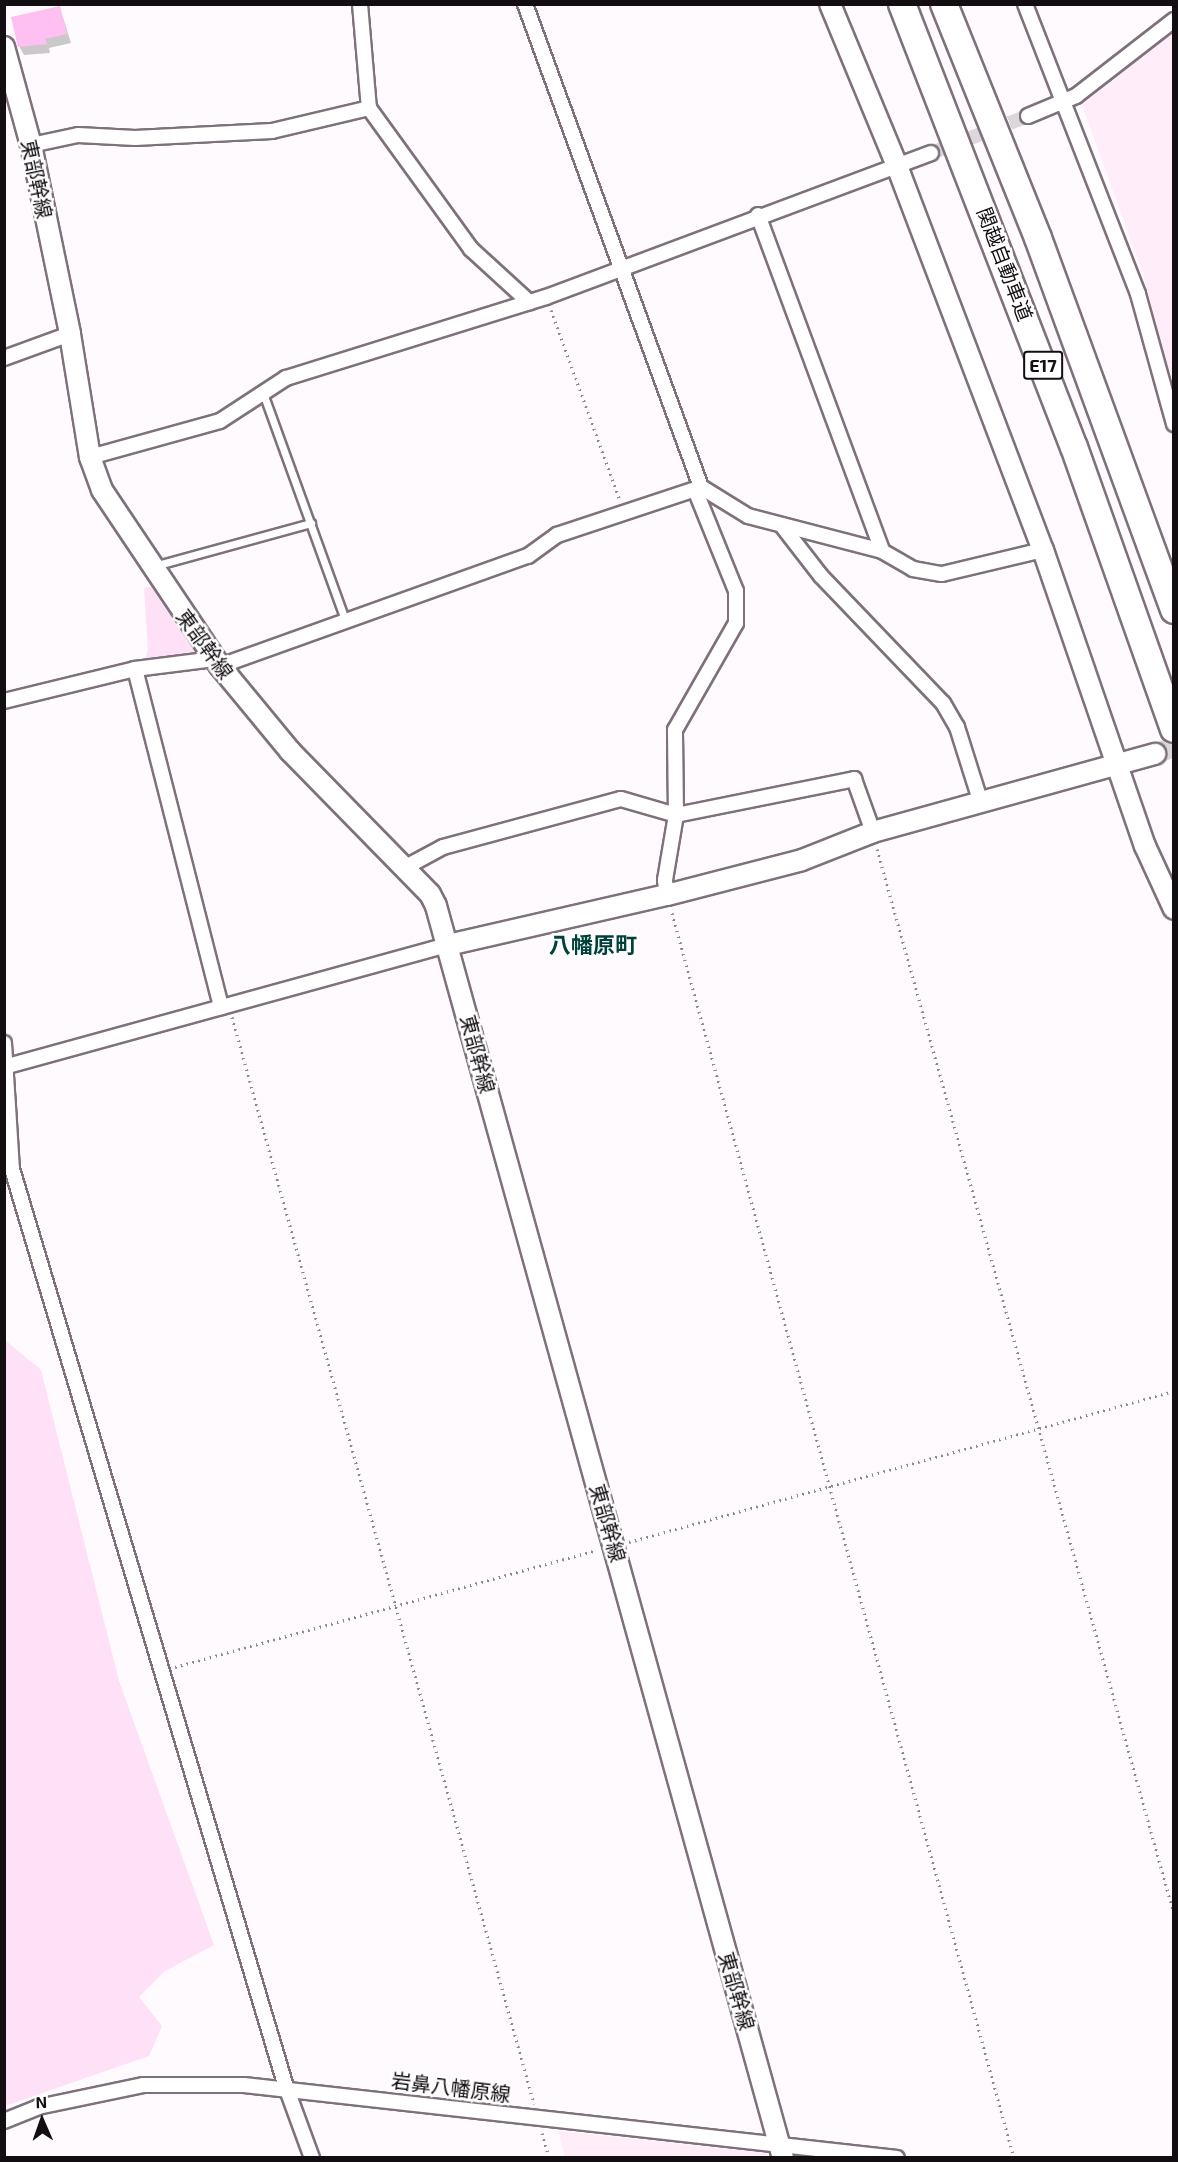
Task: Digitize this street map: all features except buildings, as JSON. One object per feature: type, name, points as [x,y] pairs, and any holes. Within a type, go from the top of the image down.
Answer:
[{"type":"highway","name":"関越自動車道","points":[[902,4],[1062,414],[1173,729]]},
{"type":"highway","name":"関越自動車道","points":[[944,4],[1038,238],[1173,610]]},
{"type":"street","points":[[360,4],[369,108],[471,249],[529,302]]},
{"type":"street","points":[[525,4],[622,268],[736,591],[736,623],[675,730],[676,815],[665,880],[667,896]]},
{"type":"street","points":[[830,4],[897,166],[1043,550],[1145,846],[1173,909]]},
{"type":"street","points":[[1025,4],[1138,294],[1173,424]]},
{"type":"street","points":[[1028,116],[1076,96],[1173,20]]},
{"type":"street","name":"東部幹線","points":[[4,46],[30,145],[70,334],[90,457],[102,490],[151,567],[217,662],[317,781],[430,894],[448,945],[782,2152]]},
{"type":"street","points":[[30,145],[78,135],[135,138],[272,131],[369,108]]},
{"type":"street","points":[[90,457],[220,421],[286,378],[330,362],[546,297],[758,215],[931,153]]},
{"type":"street","points":[[758,215],[882,551]]},
{"type":"street","points":[[4,358],[70,334]]},
{"type":"street","points":[[4,702],[135,669],[217,662],[528,556],[557,535],[699,489],[748,516],[882,551],[913,569],[942,574],[1043,550]]},
{"type":"street","points":[[783,527],[821,576],[943,703],[957,727],[980,801]]},
{"type":"street","points":[[135,669],[225,1006]]},
{"type":"street","points":[[8,1065],[448,945],[667,896],[802,860],[873,832],[1155,754]]},
{"type":"street","points":[[404,868],[443,847],[621,799],[676,815],[854,779],[873,832]]},
{"type":"street","points":[[4,1043],[8,1065],[12,1169],[286,2087],[312,2157]]},
{"type":"street","name":"岩鼻八幡原線","points":[[4,2121],[38,2107],[143,2085],[286,2087],[537,2117],[782,2152],[897,2157]]},
{"type":"lane","points":[[263,393],[345,619]]},
{"type":"lane","points":[[151,567],[311,522]]},
{"type":"path","points":[[546,297],[625,514]]},
{"type":"path","points":[[873,832],[1173,1914]]},
{"type":"path","points":[[667,896],[1014,2157]]},
{"type":"path","points":[[225,1006],[396,1606],[549,2157]]},
{"type":"path","points":[[160,1671],[1173,1391]]},
{"type":"shaded area","points":[[1173,33],[1173,388],[1145,280],[1082,105]]},
{"type":"shaded area","points":[[151,587],[198,656],[145,662],[148,649],[144,588]]},
{"type":"shaded area","points":[[5,1340],[41,1370],[119,1681],[214,1945],[165,1971],[139,1997],[162,2026],[149,2056],[5,2106]]},
{"type":"shaded area","points":[[558,2131],[765,2153],[771,2157],[565,2157]]},
{"type":"tunnel","points":[[931,153],[1028,116]]},
{"type":"tunnel","points":[[1155,754],[1174,747]]},
{"type":"district","name":"八幡原町","points":[[593,945]]}]
